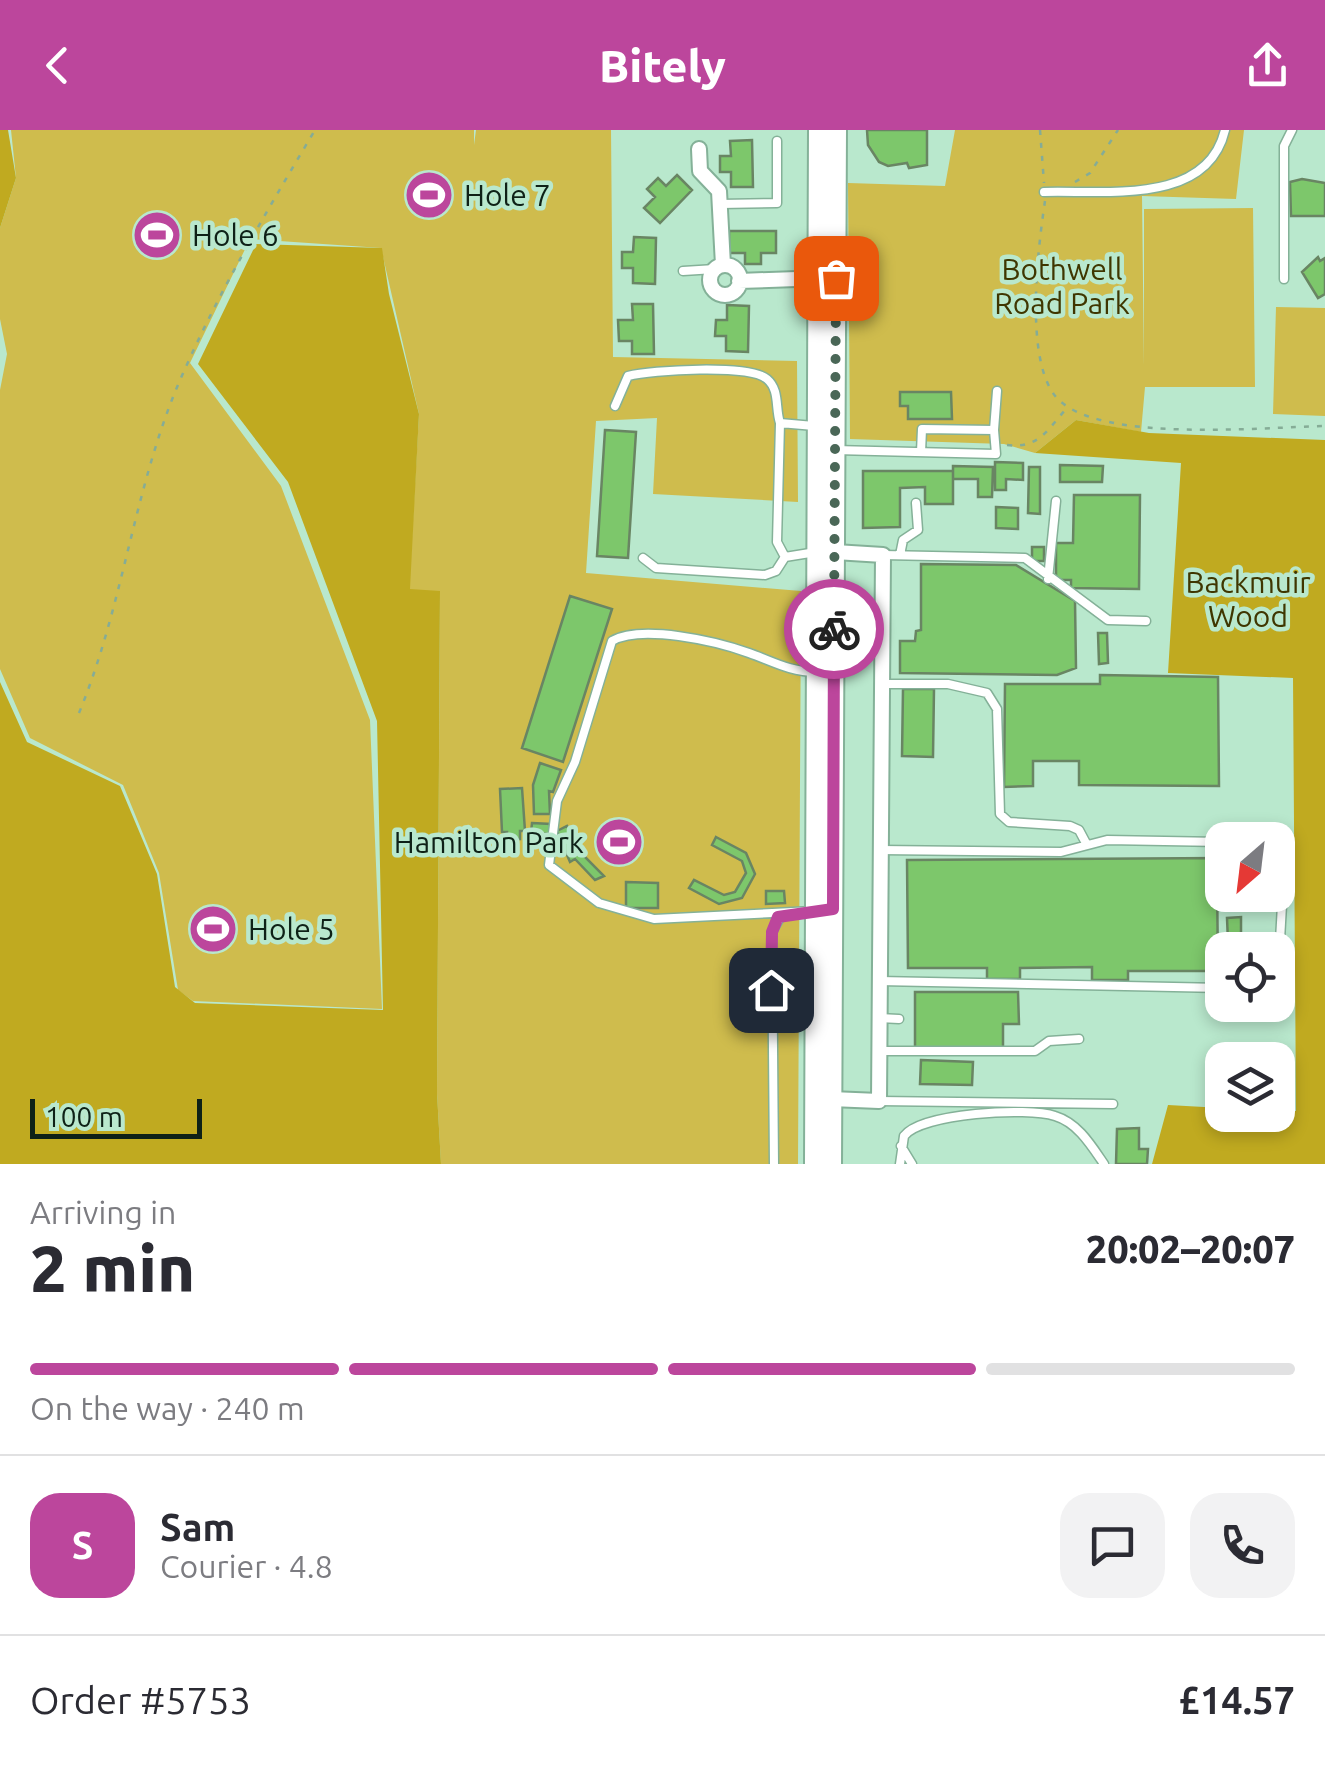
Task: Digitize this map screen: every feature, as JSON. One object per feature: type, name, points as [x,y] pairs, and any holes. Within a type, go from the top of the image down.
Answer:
[{"type":"main road","points":[[815,1164],[824,910],[827,450],[827,278],[819,130]]},
{"type":"main road","points":[[827,450],[818,426],[836,130]]},
{"type":"main road","points":[[824,910],[831,1164]]},
{"type":"street","points":[[699,150],[700,171],[715,182],[720,204],[719,267],[710,282],[718,294],[732,293],[740,281]]},
{"type":"street","points":[[719,267],[733,268],[740,281]]},
{"type":"street","points":[[740,281],[827,278]]},
{"type":"street","points":[[826,552],[883,555],[879,1101],[831,1099]]},
{"type":"lane","points":[[1044,192],[1163,187],[1186,180],[1220,152],[1225,130]]},
{"type":"lane","points":[[1284,280],[1284,146],[1292,130]]},
{"type":"lane","points":[[720,204],[776,203],[777,141]]},
{"type":"lane","points":[[683,271],[719,267]]},
{"type":"lane","points":[[615,406],[618,389],[628,376],[647,372],[745,372],[765,376],[775,390],[780,423],[777,542],[786,557]]},
{"type":"lane","points":[[827,450],[996,454],[997,391]]},
{"type":"lane","points":[[780,423],[818,426]]},
{"type":"lane","points":[[921,452],[922,429],[994,430]]},
{"type":"lane","points":[[1048,579],[1056,501]]},
{"type":"lane","points":[[900,555],[903,540],[918,530],[916,503]]},
{"type":"lane","points":[[643,558],[656,568],[765,575],[776,571],[786,557],[826,552]]},
{"type":"lane","points":[[883,555],[1025,558],[1048,579],[1108,620],[1146,621]]},
{"type":"lane","points":[[824,910],[654,919],[599,903],[549,865],[557,801],[575,762],[612,641],[626,632],[646,632],[745,651],[796,672],[825,672]]},
{"type":"lane","points":[[882,684],[948,684],[987,693],[997,709],[1000,814],[1014,823],[1070,826],[1078,830],[1087,844]]},
{"type":"lane","points":[[880,850],[1061,852],[1107,840],[1205,842]]},
{"type":"lane","points":[[774,1164],[772,932],[782,914]]},
{"type":"lane","points":[[879,981],[1205,988]]},
{"type":"lane","points":[[879,1018],[899,1020]]},
{"type":"lane","points":[[879,1050],[1036,1051],[1049,1041],[1079,1039]]},
{"type":"lane","points":[[879,1101],[1113,1104]]},
{"type":"lane","points":[[900,1164],[900,1145],[910,1128],[994,1113],[1045,1114],[1074,1126],[1104,1164]]},
{"type":"lane","points":[[900,1145],[912,1164]]},
{"type":"path","points":[[78,713],[121,590],[136,523],[176,391],[263,218],[315,130]]},
{"type":"path","points":[[1040,130],[1044,192],[1032,283],[1053,394],[1076,415],[1132,425],[1204,430],[1325,426]]},
{"type":"path","points":[[1058,191],[1090,173],[1118,130]]},
{"type":"path","points":[[995,444],[1022,447],[1040,441],[1068,408]]},
{"type":"green space","points":[[0,130],[8,130],[16,178],[0,228]]},
{"type":"green space","points":[[11,130],[474,130],[474,145],[476,130],[611,130],[613,357],[797,361],[798,502],[653,494],[657,418],[596,421],[586,573],[801,591],[798,1164],[441,1164],[437,1093],[440,592],[409,590],[419,414],[381,248],[250,239],[190,363],[281,486],[370,720],[382,1009],[193,1001],[178,990],[159,873],[123,785],[30,738],[0,669],[0,390],[7,354],[0,319],[0,228],[16,178]]},
{"type":"green space","name":"Bothwell Road Park","points":[[955,130],[1244,130],[1236,199],[1142,196],[1144,366],[1144,209],[1253,208],[1255,387],[1145,387],[1141,432],[1076,420],[1035,453],[1004,444],[850,439],[848,183],[945,186]]},
{"type":"green space","points":[[256,244],[382,248],[389,294],[419,414],[410,589],[440,591],[437,1093],[441,1164],[0,1164],[0,682],[27,742],[120,786],[157,874],[175,987],[195,1003],[383,1010],[377,721],[288,482],[198,364]]},
{"type":"green space","points":[[1276,307],[1325,308],[1325,416],[1273,414]]},
{"type":"green space","name":"Backmuir Wood","points":[[1076,420],[1149,433],[1325,440],[1325,1164],[1152,1164],[1168,1105],[1205,1107],[1205,1132],[1295,1132],[1293,678],[1168,673],[1181,463],[1035,453]]},
{"type":"building","points":[[867,130],[927,130],[927,165],[909,168],[907,163],[888,166],[879,162],[868,145]]},
{"type":"building","points":[[752,140],[753,187],[731,187],[731,172],[720,172],[720,156],[731,156],[730,141]]},
{"type":"building","points":[[677,175],[692,190],[660,223],[644,208],[655,197],[647,189],[658,178],[666,186]]},
{"type":"building","points":[[1302,179],[1325,183],[1325,216],[1291,216],[1290,182]]},
{"type":"building","points":[[729,231],[776,231],[776,253],[761,253],[761,264],[745,264],[745,253],[729,253]]},
{"type":"building","points":[[634,237],[656,238],[655,284],[633,283],[633,268],[622,268],[622,252],[633,252]]},
{"type":"building","points":[[1318,257],[1320,261],[1325,258],[1325,294],[1318,298],[1302,272]]},
{"type":"building","points":[[632,304],[653,304],[654,354],[632,354],[632,341],[619,341],[618,320],[633,320]]},
{"type":"building","points":[[727,305],[749,306],[748,352],[726,351],[726,336],[715,336],[716,320],[727,320]]},
{"type":"building","points":[[900,392],[951,392],[952,419],[908,419],[908,406],[900,406]]},
{"type":"building","points":[[605,430],[636,432],[628,558],[597,556]]},
{"type":"building","points":[[995,462],[1023,463],[1023,480],[1006,479],[1006,490],[995,490]]},
{"type":"building","points":[[1060,465],[1103,466],[1102,482],[1060,482]]},
{"type":"building","points":[[953,466],[993,467],[992,497],[978,497],[978,479],[953,479]]},
{"type":"building","points":[[1029,467],[1040,467],[1040,514],[1028,513]]},
{"type":"building","points":[[863,471],[953,471],[953,504],[925,504],[925,487],[900,488],[900,527],[863,528]]},
{"type":"building","points":[[1074,495],[1140,495],[1139,589],[1071,588],[1071,580],[1056,580],[1056,543],[1073,543]]},
{"type":"building","points":[[996,507],[1018,508],[1018,529],[996,528]]},
{"type":"building","points":[[1032,547],[1044,547],[1044,561],[1032,561]]},
{"type":"building","points":[[921,564],[1016,565],[1075,601],[1076,668],[1057,675],[900,673],[900,641],[915,641],[916,631],[921,630]]},
{"type":"building","points":[[570,596],[612,609],[563,762],[522,748]]},
{"type":"building","points":[[1098,633],[1107,633],[1108,663],[1099,664]]},
{"type":"building","points":[[1100,675],[1218,677],[1219,786],[1079,785],[1079,761],[1033,761],[1033,786],[1004,787],[1005,684],[1100,684]]},
{"type":"building","points":[[903,689],[934,689],[933,757],[902,756]]},
{"type":"building","points":[[540,763],[561,770],[553,792],[549,791],[550,814],[534,814],[533,785]]},
{"type":"building","points":[[522,788],[525,831],[520,831],[520,839],[507,840],[507,832],[502,832],[500,789]]},
{"type":"building","points":[[532,823],[551,824],[551,834],[531,833]]},
{"type":"building","points":[[567,826],[585,857],[604,876],[595,880],[575,859],[570,862],[557,831]]},
{"type":"building","points":[[716,837],[746,853],[755,874],[742,898],[719,904],[689,888],[694,880],[724,895],[735,892],[746,873],[742,861],[712,845]]},
{"type":"building","points":[[1205,858],[1205,912],[1217,912],[1218,932],[1205,932],[1205,971],[1128,971],[1128,980],[1092,980],[1092,967],[1020,968],[1020,979],[987,979],[987,968],[908,968],[907,860]]},
{"type":"building","points":[[626,882],[658,883],[658,908],[626,908]]},
{"type":"building","points":[[766,891],[784,891],[785,903],[766,904]]},
{"type":"building","points":[[1241,917],[1241,932],[1228,932],[1227,918]]},
{"type":"building","points":[[915,992],[1018,992],[1019,1024],[1003,1024],[1003,1047],[915,1048]]},
{"type":"building","points":[[921,1060],[973,1062],[972,1085],[920,1084]]},
{"type":"building","points":[[1139,1128],[1139,1149],[1148,1149],[1147,1164],[1116,1164],[1117,1129]]},
{"type":"way so far","points":[[834,629],[836,278]]},
{"type":"place","name":"Hole 7","points":[[429,195]]},
{"type":"place","name":"Hole 6","points":[[157,235]]},
{"type":"place","name":"Hamilton Park","points":[[619,842]]},
{"type":"place","name":"Hole 5","points":[[213,929]]},
{"type":"route","points":[[771,990],[772,925],[778,917],[833,909],[834,629]]}]
